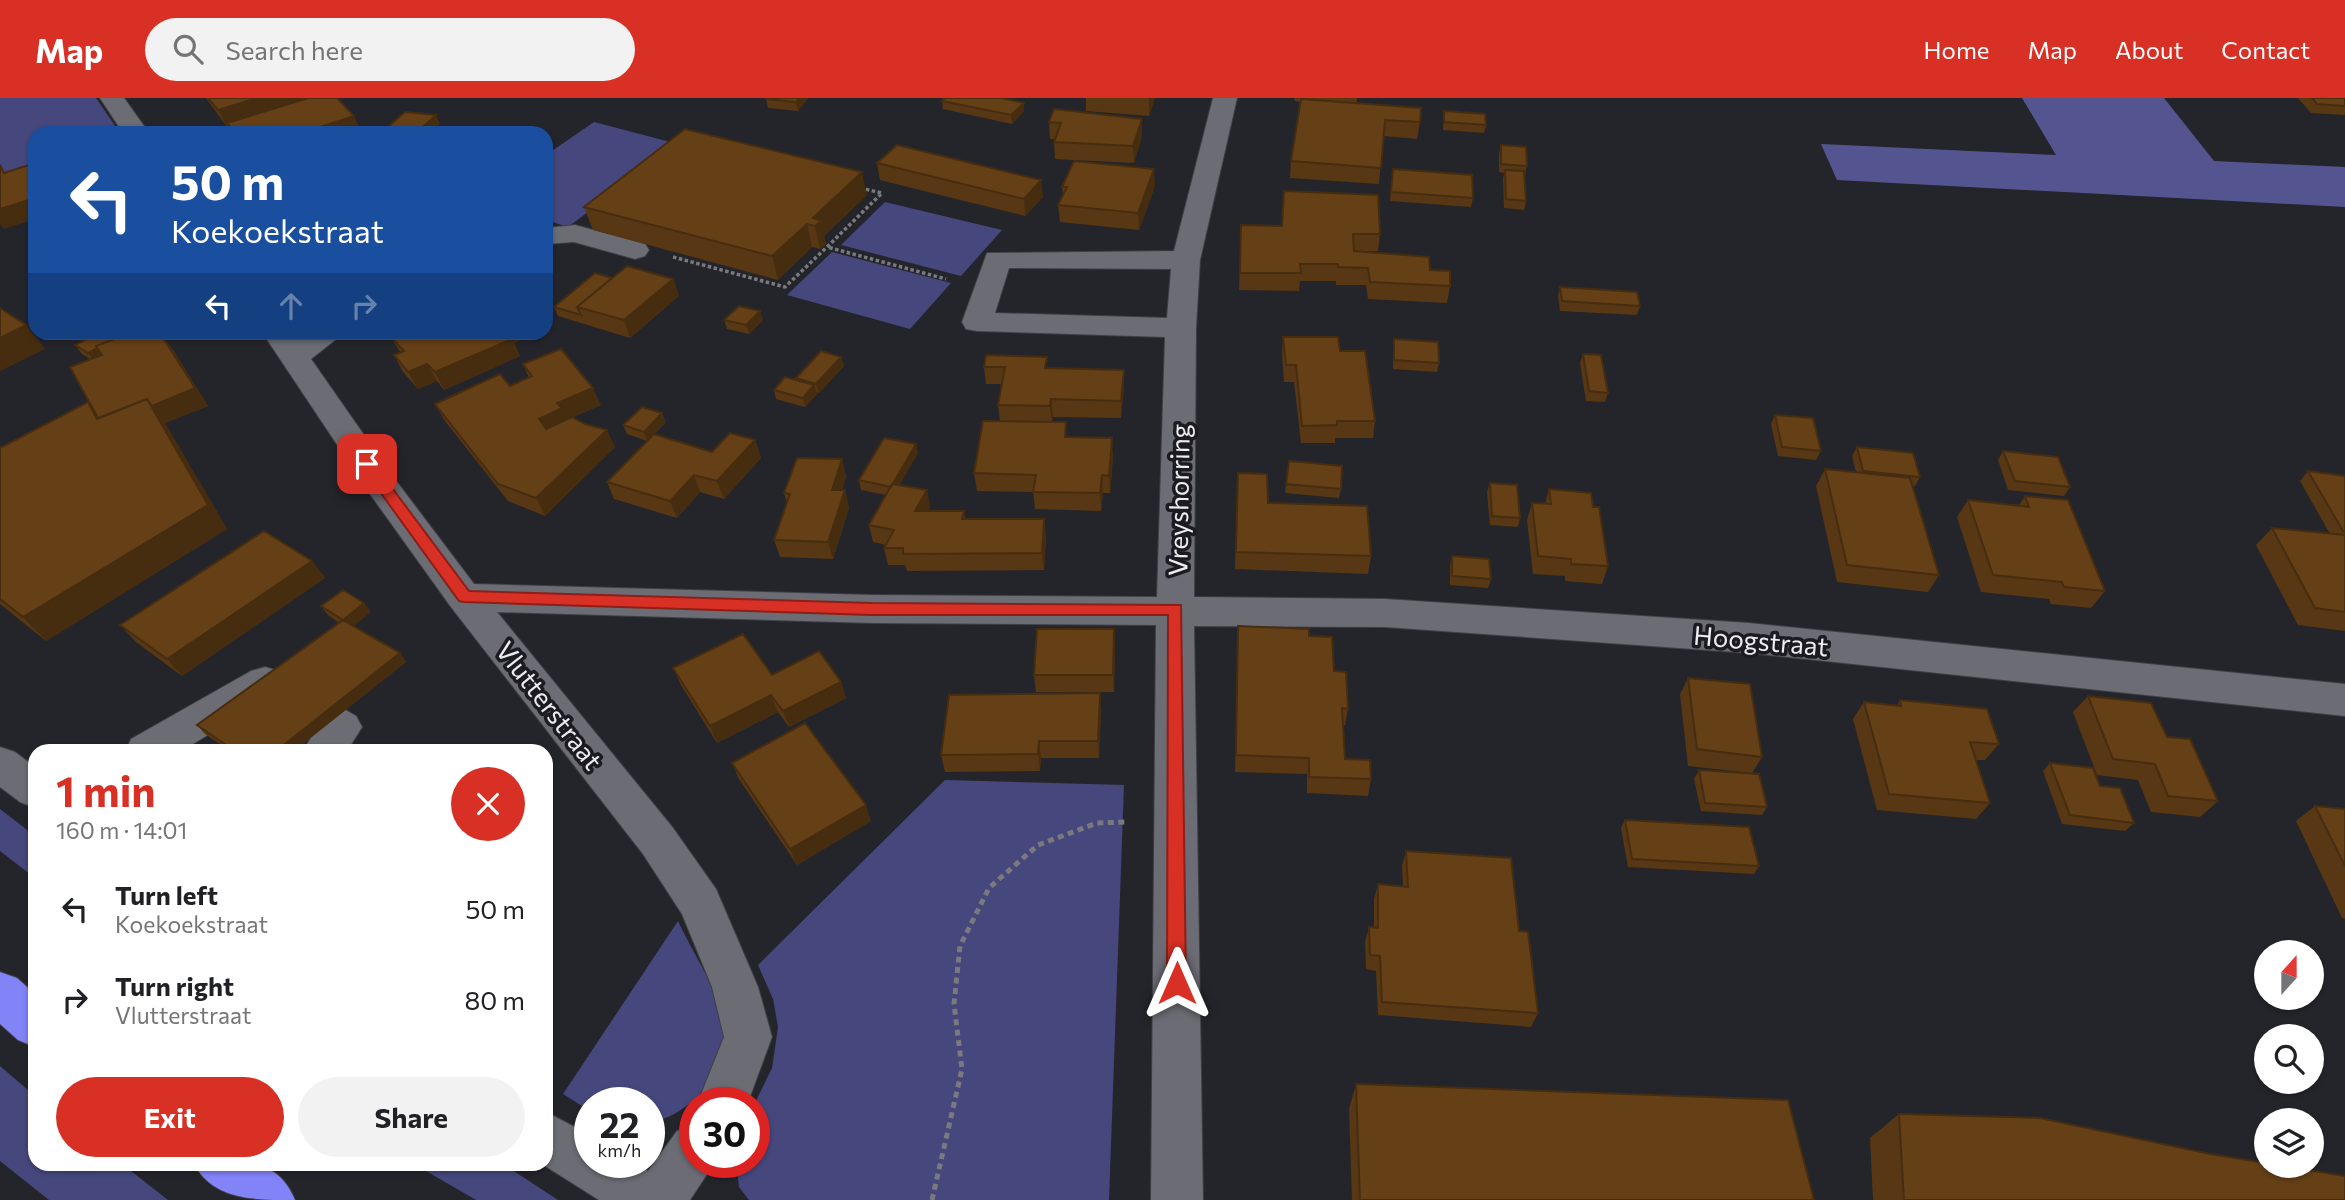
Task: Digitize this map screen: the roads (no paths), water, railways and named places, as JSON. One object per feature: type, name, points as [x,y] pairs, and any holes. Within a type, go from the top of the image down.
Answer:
[{"type":"highway","points":[[0,994],[28,1018]]},
{"type":"highway","points":[[230,1171],[269,1200]]},
{"type":"street","points":[[112,98],[131,126]]},
{"type":"street","name":"Vreyshorring","points":[[1177,1200],[1175,610],[1181,328],[1186,260],[1225,98]]},
{"type":"street","points":[[553,235],[575,233],[635,250]]},
{"type":"street","points":[[1181,328],[977,322],[997,259],[1186,260]]},
{"type":"street","name":"Vlutterstraat","points":[[285,344],[382,486],[464,597],[658,841],[700,904],[735,987],[748,1037],[729,1087]]},
{"type":"street","name":"Hoogstraat","points":[[464,597],[872,609],[1385,613],[1749,638],[2345,700]]},
{"type":"street","points":[[158,744],[265,682],[342,727],[329,744]]},
{"type":"street","points":[[0,764],[28,785]]},
{"type":"street","points":[[553,1141],[646,1200]]},
{"type":"street","points":[[659,1200],[679,1172]]}]
